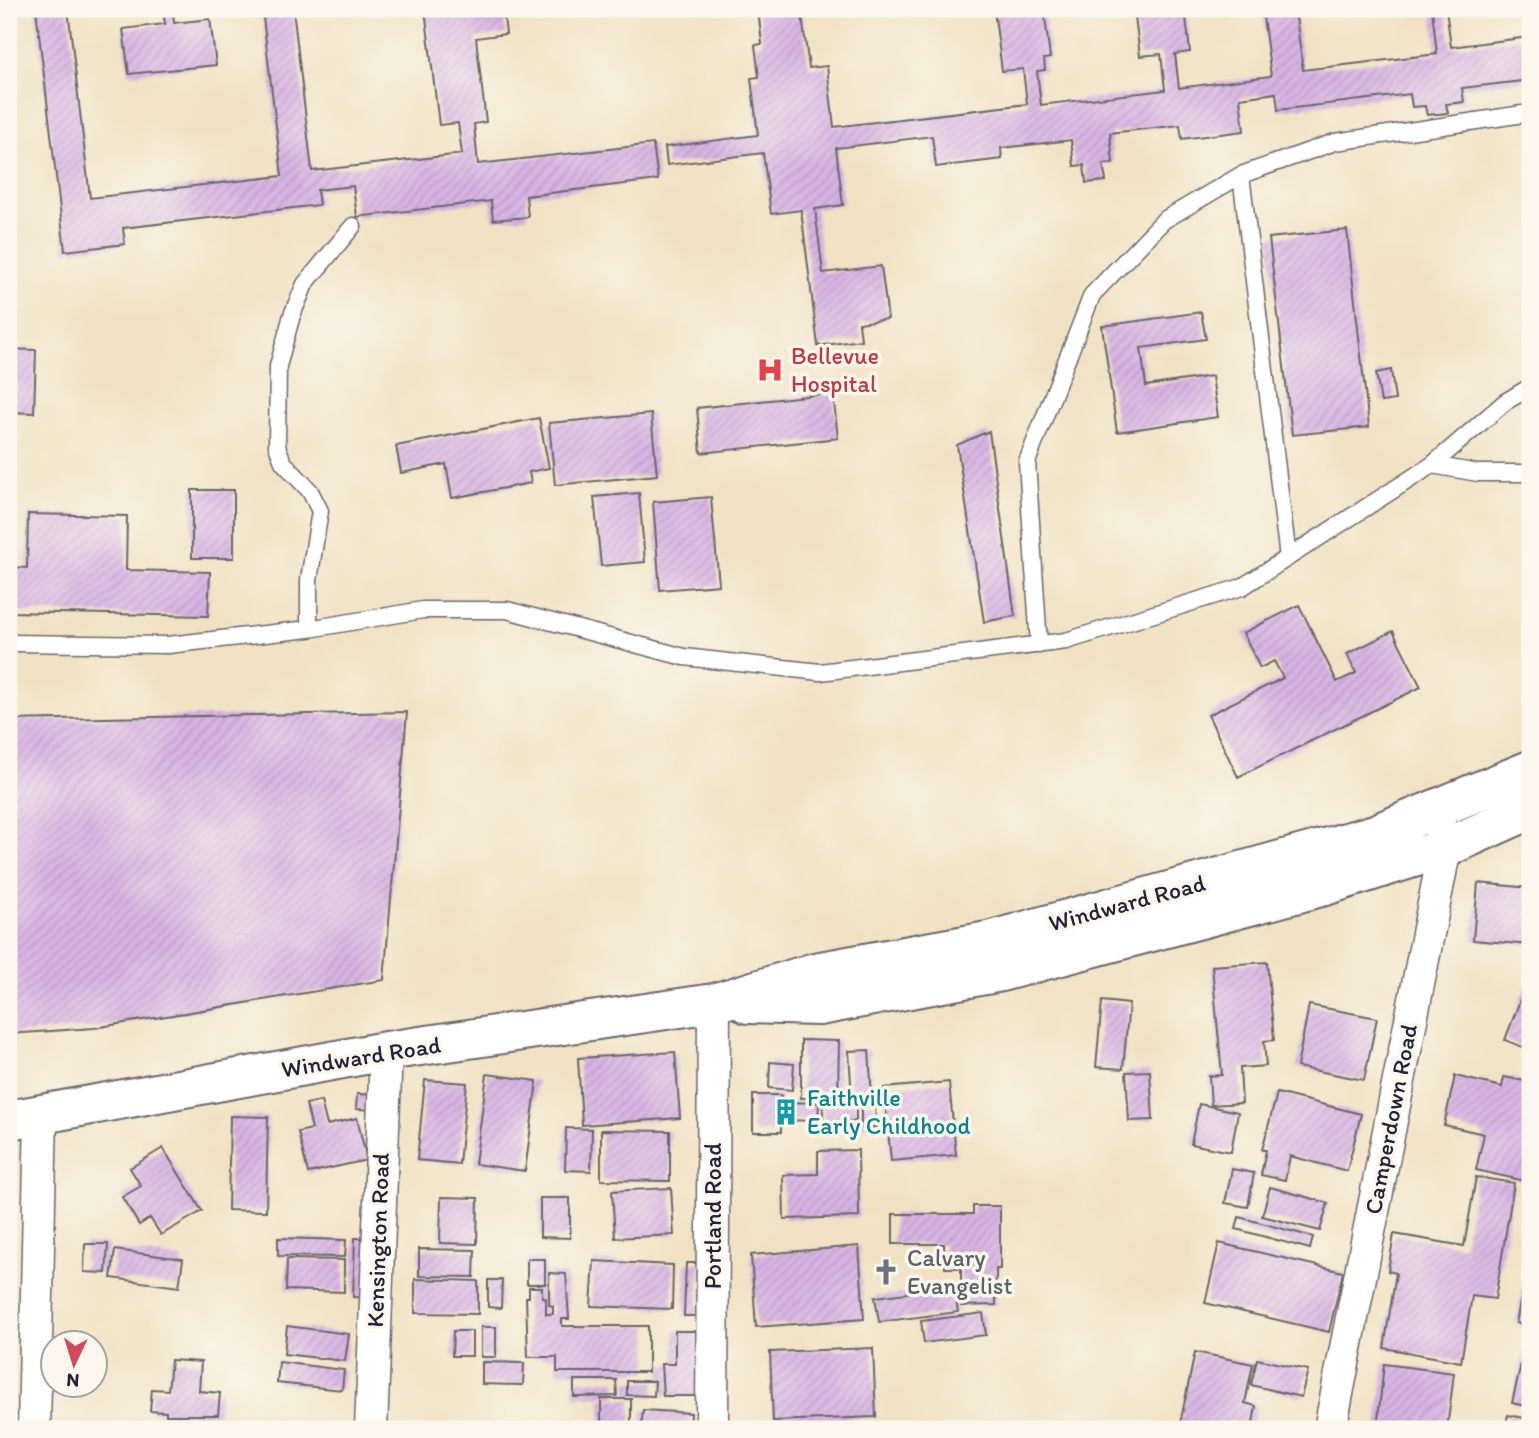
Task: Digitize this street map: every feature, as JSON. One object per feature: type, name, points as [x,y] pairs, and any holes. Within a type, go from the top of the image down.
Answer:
[{"type":"main road","name":"Windward Road","points":[[25,1116],[386,1051],[714,1003],[815,972],[1001,937],[1314,852],[1375,834],[1530,770]]},
{"type":"main road","name":"Windward Road","points":[[714,1003],[819,1006],[1001,972],[1325,886],[1445,848],[1530,810]]},
{"type":"street","name":"Camperdown Road","points":[[1330,1429],[1445,848],[1435,810]]},
{"type":"street","name":"Portland Road","points":[[712,1429],[714,1003]]},
{"type":"street","name":"Kensington Road","points":[[371,1429],[386,1051]]},
{"type":"street","points":[[25,1116],[34,1429]]},
{"type":"lane","points":[[1039,645],[1027,462],[1092,295],[1164,220],[1241,175],[1335,142],[1530,113]]},
{"type":"lane","points":[[1241,175],[1288,558]]},
{"type":"lane","points":[[309,629],[309,580],[320,511],[310,491],[283,462],[278,446],[278,366],[292,314],[305,284],[353,226]]},
{"type":"lane","points":[[9,643],[168,645],[309,629],[423,610],[507,610],[684,657],[820,672],[1066,641],[1242,587],[1432,466],[1505,402],[1530,387]]},
{"type":"lane","points":[[1432,466],[1478,472],[1530,473]]},
{"type":"building","points":[[36,9],[68,9],[90,198],[282,176],[262,9],[293,9],[312,171],[462,154],[458,123],[439,125],[425,9],[503,9],[506,34],[476,38],[486,122],[474,124],[478,164],[653,144],[658,180],[526,196],[528,217],[493,220],[491,201],[357,217],[353,186],[317,190],[319,205],[123,228],[125,244],[65,251]]},
{"type":"building","points":[[163,9],[173,9],[174,23],[210,19],[216,65],[129,74],[123,29],[165,24]]},
{"type":"building","points":[[758,9],[801,9],[809,68],[827,66],[834,127],[1027,104],[1023,69],[1002,71],[994,9],[1044,9],[1050,58],[1044,59],[1045,70],[1037,71],[1041,105],[1165,90],[1161,54],[1140,56],[1134,9],[1185,9],[1190,52],[1175,54],[1179,88],[1271,76],[1262,9],[1295,9],[1303,70],[1437,54],[1432,9],[1446,9],[1451,47],[1530,37],[1530,80],[1462,88],[1464,102],[1446,104],[1448,113],[1427,115],[1425,106],[1412,107],[1410,94],[1278,110],[1276,93],[1240,98],[1244,131],[1182,139],[1180,125],[1110,133],[1113,163],[1103,164],[1106,181],[1086,183],[1084,165],[1074,166],[1071,140],[1001,148],[1002,159],[936,167],[932,136],[836,148],[843,205],[815,209],[823,273],[881,266],[888,319],[859,323],[861,340],[818,346],[801,210],[771,214],[763,153],[667,165],[665,147],[758,135],[751,78],[759,77],[755,45],[762,44]]},
{"type":"building","points":[[1347,230],[1369,427],[1292,435],[1269,238]]},
{"type":"building","points":[[1201,312],[1206,339],[1141,348],[1146,386],[1212,376],[1218,417],[1117,432],[1102,326]]},
{"type":"building","points":[[9,349],[36,350],[34,413],[9,412]]},
{"type":"building","points":[[1391,370],[1395,400],[1381,402],[1376,373]]},
{"type":"building","points":[[833,393],[838,438],[701,453],[697,408]]},
{"type":"building","points":[[651,414],[657,475],[555,485],[549,423]]},
{"type":"building","points":[[539,418],[549,468],[529,472],[531,483],[452,498],[446,464],[401,473],[396,446]]},
{"type":"building","points":[[989,431],[1015,616],[984,622],[957,445]]},
{"type":"building","points":[[192,490],[234,490],[234,558],[192,558]]},
{"type":"building","points":[[639,493],[645,562],[601,566],[594,497]]},
{"type":"building","points":[[711,497],[719,585],[660,590],[653,502]]},
{"type":"building","points":[[28,514],[127,516],[126,570],[210,572],[208,616],[9,612],[9,567],[27,568]]},
{"type":"building","points":[[1299,605],[1337,682],[1356,673],[1347,654],[1393,631],[1421,687],[1238,777],[1208,715],[1283,678],[1274,661],[1260,668],[1243,633]]},
{"type":"building","points":[[407,712],[384,980],[94,1028],[9,1034],[9,720]]},
{"type":"building","points":[[1478,883],[1530,888],[1530,945],[1473,940]]},
{"type":"building","points":[[1267,962],[1274,1040],[1264,1041],[1266,1066],[1240,1068],[1242,1103],[1211,1105],[1209,1076],[1222,1075],[1212,966]]},
{"type":"building","points":[[1530,974],[1530,1050],[1505,1040]]},
{"type":"building","points":[[1102,1001],[1129,1004],[1123,1069],[1096,1067]]},
{"type":"building","points":[[1309,1005],[1377,1018],[1364,1080],[1297,1067]]},
{"type":"building","points":[[801,1040],[839,1041],[838,1098],[801,1098]]},
{"type":"building","points":[[869,1050],[872,1098],[852,1100],[849,1051]]},
{"type":"building","points":[[675,1052],[680,1118],[582,1125],[578,1058]]},
{"type":"building","points":[[770,1062],[794,1064],[792,1090],[769,1088]]},
{"type":"building","points":[[1150,1071],[1153,1120],[1129,1121],[1126,1072]]},
{"type":"building","points":[[487,1074],[537,1081],[525,1171],[475,1164]]},
{"type":"building","points":[[1455,1076],[1502,1087],[1504,1077],[1530,1082],[1530,1157],[1525,1181],[1476,1170],[1484,1134],[1444,1125]]},
{"type":"building","points":[[425,1080],[467,1083],[459,1164],[417,1160]]},
{"type":"building","points":[[949,1082],[956,1155],[891,1161],[884,1088]]},
{"type":"building","points":[[1277,1093],[1361,1114],[1347,1171],[1290,1156],[1285,1180],[1261,1175],[1266,1150],[1262,1150]]},
{"type":"building","points":[[357,1094],[382,1095],[381,1110],[356,1109]]},
{"type":"building","name":"Faithville Early Childhood","points":[[753,1095],[781,1095],[781,1102],[819,1103],[818,1121],[781,1120],[781,1132],[753,1132]]},
{"type":"building","points":[[321,1101],[327,1125],[357,1118],[367,1160],[308,1173],[298,1132],[312,1129],[306,1104]]},
{"type":"building","points":[[861,1103],[875,1103],[876,1127],[861,1128]]},
{"type":"building","points":[[823,1104],[856,1104],[856,1121],[823,1122]]},
{"type":"building","points":[[1199,1104],[1238,1112],[1231,1152],[1191,1144]]},
{"type":"building","points":[[230,1116],[268,1117],[266,1211],[228,1210]]},
{"type":"building","points":[[566,1128],[592,1129],[591,1171],[565,1170]]},
{"type":"building","points":[[601,1130],[670,1131],[670,1181],[601,1180]]},
{"type":"building","points":[[163,1148],[202,1211],[161,1235],[150,1218],[139,1225],[122,1197],[141,1186],[130,1168]]},
{"type":"building","points":[[858,1150],[859,1217],[784,1219],[783,1175],[818,1174],[818,1151]]},
{"type":"building","points":[[1232,1169],[1254,1173],[1248,1207],[1225,1203]]},
{"type":"building","points":[[1476,1177],[1514,1183],[1495,1299],[1472,1296],[1461,1362],[1384,1348],[1396,1273],[1388,1271],[1394,1234],[1464,1246]]},
{"type":"building","points":[[1270,1187],[1328,1203],[1320,1231],[1262,1216]]},
{"type":"building","points":[[671,1188],[674,1235],[615,1238],[612,1191]]},
{"type":"building","points":[[441,1197],[478,1198],[477,1244],[440,1243]]},
{"type":"building","points":[[540,1198],[570,1198],[570,1238],[540,1237]]},
{"type":"building","points":[[973,1206],[1000,1206],[1000,1269],[996,1269],[996,1305],[961,1306],[961,1268],[945,1268],[944,1244],[893,1244],[893,1214],[973,1214]]},
{"type":"building","points":[[1239,1217],[1313,1237],[1310,1249],[1236,1229]]},
{"type":"building","points":[[278,1238],[346,1240],[345,1257],[278,1256]]},
{"type":"building","points":[[355,1238],[385,1239],[384,1298],[353,1297]]},
{"type":"building","points":[[1219,1243],[1343,1272],[1329,1332],[1205,1303]]},
{"type":"building","points":[[85,1244],[108,1244],[106,1273],[84,1272]]},
{"type":"building","points":[[859,1246],[864,1319],[756,1327],[751,1255]]},
{"type":"building","points":[[419,1249],[475,1250],[474,1277],[419,1276]]},
{"type":"building","points":[[115,1250],[183,1259],[179,1287],[111,1278]]},
{"type":"building","points":[[1530,1257],[1530,1326],[1516,1323]]},
{"type":"building","points":[[287,1259],[344,1260],[344,1292],[286,1290]]},
{"type":"building","points":[[527,1259],[545,1259],[545,1284],[527,1284]]},
{"type":"building","points":[[594,1261],[673,1265],[672,1309],[591,1306]]},
{"type":"building","points":[[686,1263],[700,1263],[698,1316],[684,1316]]},
{"type":"building","points":[[549,1273],[566,1274],[569,1319],[562,1319],[562,1326],[648,1326],[648,1372],[557,1372],[557,1357],[528,1357],[526,1297],[529,1297],[529,1287],[542,1287],[542,1297],[546,1298],[546,1314],[553,1314],[553,1306],[549,1305]]},
{"type":"building","points":[[415,1279],[478,1281],[478,1314],[415,1313]]},
{"type":"building","points":[[488,1280],[502,1280],[501,1308],[488,1307]]},
{"type":"building","points":[[954,1287],[958,1312],[879,1322],[875,1297]]},
{"type":"building","points":[[983,1313],[986,1335],[924,1343],[921,1321]]},
{"type":"building","points":[[287,1326],[349,1334],[345,1361],[284,1354]]},
{"type":"building","points":[[481,1327],[496,1327],[496,1357],[481,1357]]},
{"type":"building","points":[[453,1331],[472,1331],[472,1356],[452,1356]]},
{"type":"building","points":[[675,1331],[698,1331],[698,1396],[663,1396],[661,1364],[675,1364]]},
{"type":"building","points":[[1527,1337],[1530,1338],[1530,1407],[1512,1403]]},
{"type":"building","points":[[873,1348],[876,1417],[773,1421],[770,1352]]},
{"type":"building","points":[[1195,1352],[1253,1364],[1245,1403],[1256,1406],[1252,1429],[1179,1429]]},
{"type":"building","points":[[1257,1359],[1308,1370],[1301,1397],[1251,1385]]},
{"type":"building","points":[[171,1360],[201,1362],[199,1391],[220,1393],[218,1415],[166,1415],[166,1412],[150,1411],[152,1389],[168,1390]]},
{"type":"building","points":[[279,1362],[344,1370],[342,1390],[277,1383]]},
{"type":"building","points":[[482,1362],[524,1363],[523,1385],[482,1384]]},
{"type":"building","points":[[1384,1364],[1454,1373],[1447,1429],[1377,1429]]},
{"type":"building","points":[[574,1380],[616,1380],[617,1396],[574,1397]]},
{"type":"building","points":[[627,1381],[655,1381],[654,1396],[627,1395]]},
{"type":"building","points":[[601,1399],[631,1399],[631,1429],[601,1429]]},
{"type":"building","points":[[643,1410],[691,1413],[690,1429],[641,1429]]},
{"type":"building","points":[[1508,1415],[1530,1419],[1530,1429],[1505,1429]]},
{"type":"building","points":[[589,1424],[589,1429],[563,1429],[563,1425]]},
{"type":"place","name":"Bellevue Hospital","points":[[770,370]]},
{"type":"place","name":"Faithville Early Childhood","points":[[786,1112]]},
{"type":"place","name":"Calvary Evangelist","points":[[886,1272]]}]
